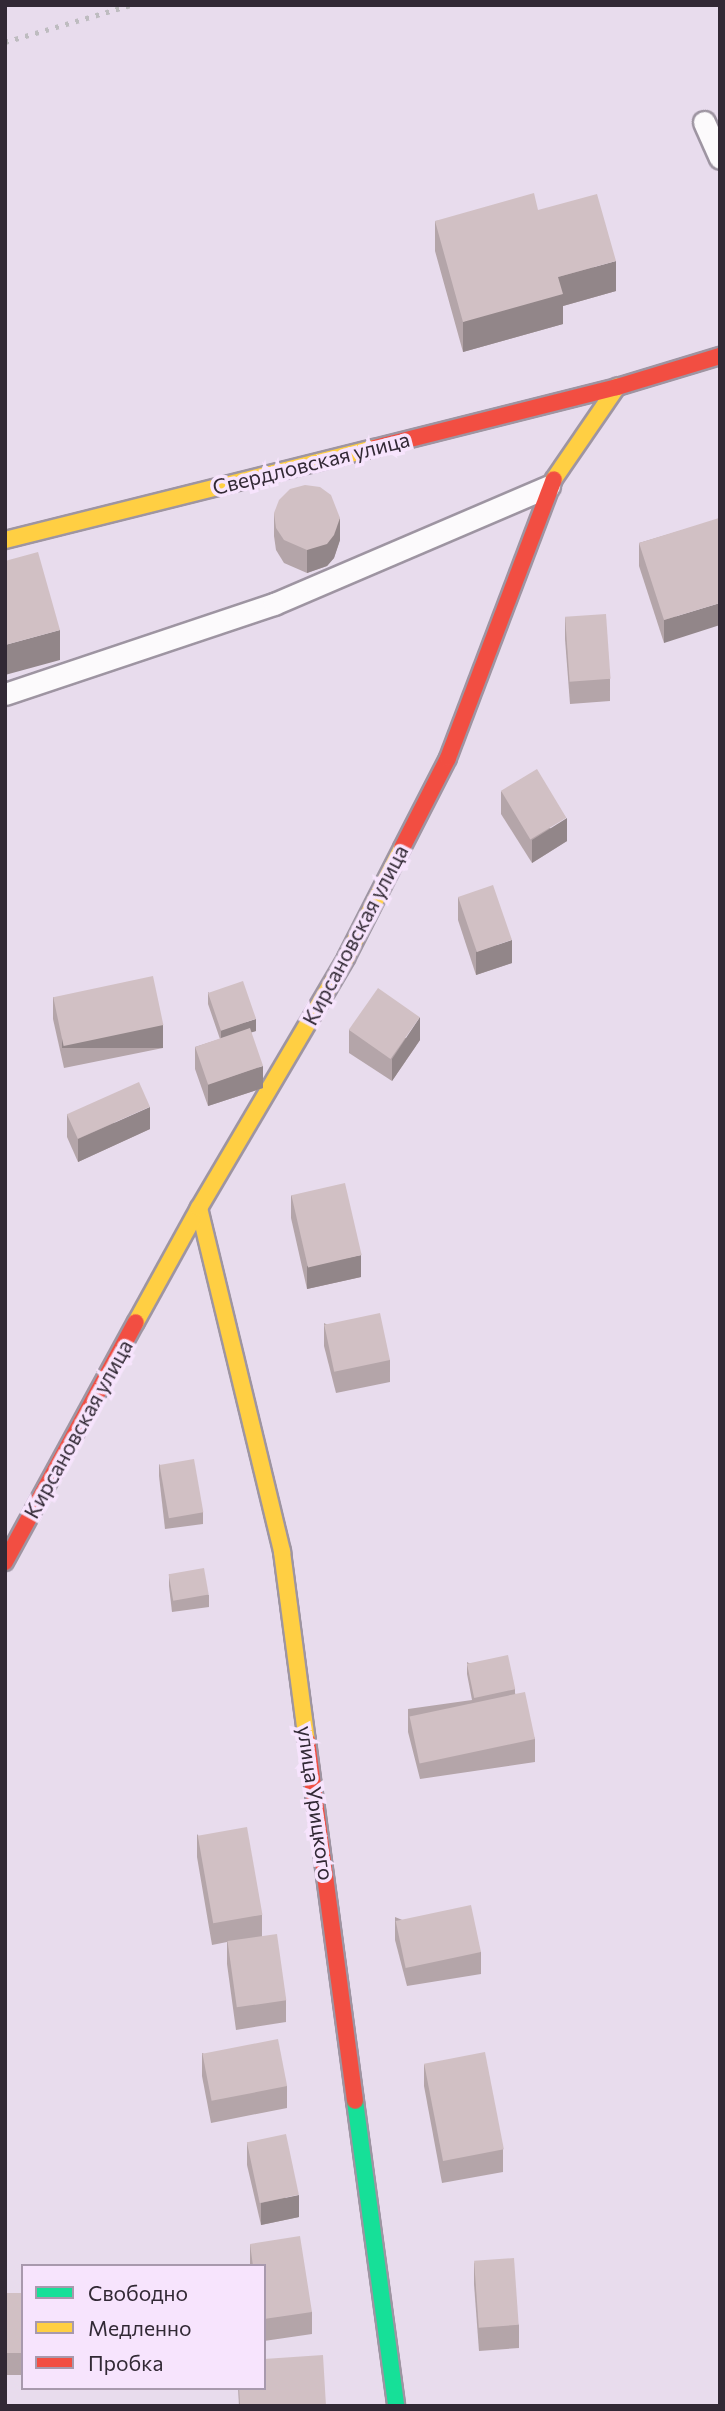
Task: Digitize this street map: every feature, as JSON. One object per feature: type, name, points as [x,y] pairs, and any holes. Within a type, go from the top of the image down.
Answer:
[{"type":"street","points":[[617,387],[720,356]]},
{"type":"street","name":"Кирсановская улица","points":[[5,1562],[199,1208],[346,958],[448,758],[549,486],[583,431],[617,387]]},
{"type":"street","name":"Свердловская улица","points":[[5,540],[617,387]]},
{"type":"street","name":"улица Урицкого","points":[[199,1208],[282,1552],[396,2406]]},
{"type":"lane","points":[[704,121],[720,158]]},
{"type":"lane","points":[[5,694],[274,604],[549,486]]},
{"type":"building","points":[[534,193],[538,210],[597,194],[616,261],[558,277],[563,294],[463,322],[435,221]]},
{"type":"building","points":[[305,485],[320,487],[331,495],[340,518],[334,535],[327,544],[307,550],[284,540],[276,528],[274,513],[279,500],[290,489]]},
{"type":"building","points":[[719,518],[720,603],[664,620],[639,543]]},
{"type":"building","points":[[38,552],[60,630],[5,645],[5,561]]},
{"type":"building","points":[[606,614],[611,679],[570,682],[565,617]]},
{"type":"building","points":[[537,769],[566,818],[530,839],[501,791]]},
{"type":"building","points":[[493,885],[512,940],[477,952],[458,897]]},
{"type":"building","points":[[153,976],[163,1025],[64,1046],[53,997]]},
{"type":"building","points":[[243,981],[256,1019],[221,1031],[208,993]]},
{"type":"building","points":[[378,988],[420,1017],[391,1059],[349,1030]]},
{"type":"building","points":[[250,1028],[263,1066],[208,1085],[195,1047]]},
{"type":"building","points":[[139,1082],[150,1107],[78,1139],[67,1114]]},
{"type":"building","points":[[345,1183],[362,1255],[308,1267],[291,1195]]},
{"type":"building","points":[[380,1313],[390,1360],[334,1372],[324,1325]]},
{"type":"building","points":[[194,1459],[203,1512],[169,1518],[160,1465]]},
{"type":"building","points":[[204,1568],[209,1595],[173,1601],[169,1574]]},
{"type":"building","points":[[508,1655],[515,1689],[474,1698],[467,1664]]},
{"type":"building","points":[[525,1692],[535,1739],[420,1763],[410,1717]]},
{"type":"building","points":[[247,1827],[262,1915],[213,1923],[198,1836]]},
{"type":"building","points":[[471,1905],[481,1952],[406,1968],[396,1921]]},
{"type":"building","points":[[277,1934],[286,2000],[237,2007],[227,1941]]},
{"type":"building","points":[[278,2039],[287,2086],[212,2101],[202,2054]]},
{"type":"building","points":[[485,2052],[504,2149],[443,2161],[424,2064]]},
{"type":"building","points":[[286,2134],[299,2195],[260,2203],[247,2142]]},
{"type":"building","points":[[300,2236],[312,2312],[266,2319],[266,2264],[253,2264],[250,2244]]},
{"type":"building","points":[[514,2258],[519,2325],[479,2328],[474,2261]]},
{"type":"building","points":[[5,2293],[21,2293],[21,2353],[5,2353]]},
{"type":"building","points":[[323,2355],[326,2406],[240,2406],[239,2390],[266,2390],[266,2359]]},
{"type":"railway","points":[[5,42],[131,5]]},
{"type":"traffic: fast","points":[[355,2101],[396,2406]]},
{"type":"traffic: slow","points":[[554,479],[617,387]]},
{"type":"traffic: slow","points":[[5,540],[374,448]]},
{"type":"traffic: slow","points":[[136,1322],[199,1208],[346,958],[402,848]]},
{"type":"traffic: slow","points":[[199,1208],[282,1552],[307,1741]]},
{"type":"traffic: jam","points":[[374,448],[617,387],[720,356]]},
{"type":"traffic: jam","points":[[402,848],[448,758],[554,479]]},
{"type":"traffic: jam","points":[[5,1562],[136,1322]]},
{"type":"traffic: jam","points":[[307,1741],[355,2101]]}]
